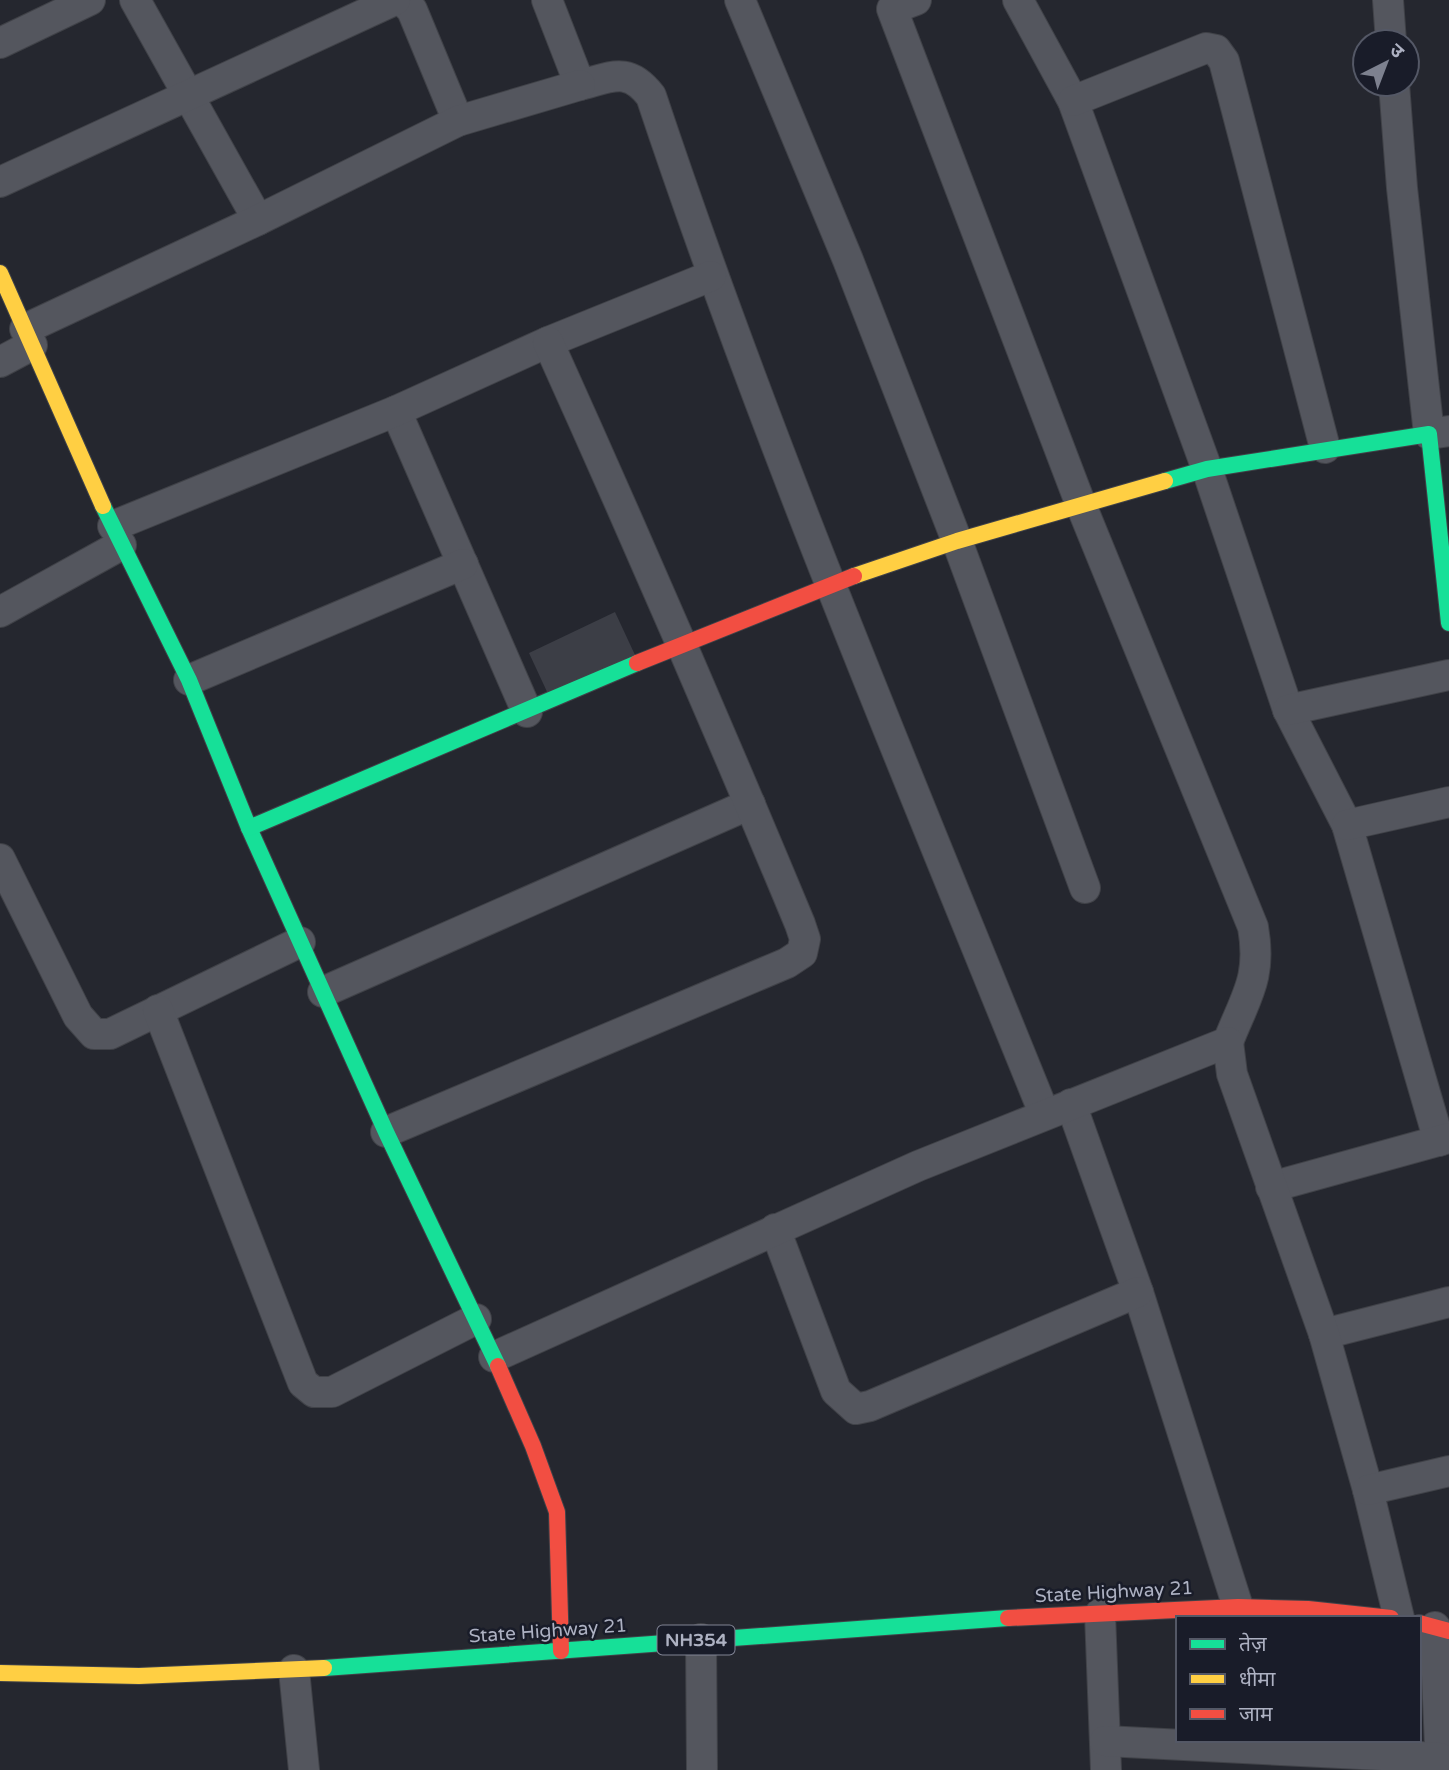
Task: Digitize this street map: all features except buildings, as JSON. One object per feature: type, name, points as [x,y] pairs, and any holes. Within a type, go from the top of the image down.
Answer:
[{"type":"main road","points":[[0,273],[117,536],[189,680],[249,828],[386,1132],[494,1357],[533,1446],[557,1512],[561,1651]]},
{"type":"main road","points":[[249,828],[527,712],[683,642],[831,584],[957,541],[1207,469],[1325,448],[1439,432],[1449,623]]},
{"type":"main road","name":"State Highway 21","points":[[0,1673],[127,1676],[294,1670],[701,1639],[1238,1608],[1308,1609],[1373,1616]]},
{"type":"street","points":[[0,43],[90,0]]},
{"type":"street","points":[[135,0],[258,220]]},
{"type":"street","points":[[0,182],[395,0]]},
{"type":"street","points":[[402,0],[412,10],[458,121]]},
{"type":"street","points":[[547,0],[580,85]]},
{"type":"street","points":[[740,0],[848,260],[957,541],[1085,888]]},
{"type":"street","points":[[1018,0],[1073,101],[1207,469],[1288,710],[1347,825],[1444,1140],[1272,1187]]},
{"type":"street","points":[[1388,0],[1390,28]]},
{"type":"street","points":[[899,3],[1081,505],[1253,927],[1258,955],[1254,978],[1228,1042],[1232,1074],[1324,1334],[1368,1490],[1399,1616]]},
{"type":"street","points":[[1073,101],[1206,48],[1216,50],[1224,61],[1325,448]]},
{"type":"street","points":[[0,362],[29,337],[458,121],[619,75],[632,78],[651,96],[711,276],[831,584],[1138,1292],[1238,1608]]},
{"type":"street","points":[[1395,98],[1402,188],[1439,432]]},
{"type":"street","points":[[0,612],[117,536],[548,342],[711,276]]},
{"type":"street","points":[[386,1132],[775,968],[802,953],[805,939],[683,642],[548,342]]},
{"type":"street","points":[[396,411],[527,712]]},
{"type":"street","points":[[189,680],[463,564]]},
{"type":"street","points":[[1288,710],[1449,676]]},
{"type":"street","points":[[1347,825],[1449,802]]},
{"type":"street","points":[[323,992],[750,804]]},
{"type":"street","points":[[0,859],[86,1028],[94,1034],[110,1034],[300,942]]},
{"type":"street","points":[[158,1010],[303,1383],[314,1392],[332,1392],[476,1319]]},
{"type":"street","points":[[494,1357],[775,1229],[1058,1109],[1228,1042]]},
{"type":"street","points":[[775,1229],[836,1391],[856,1409],[870,1406],[1138,1292]]},
{"type":"street","points":[[1324,1334],[1449,1301]]},
{"type":"street","points":[[1368,1490],[1449,1471]]},
{"type":"street","points":[[1100,1614],[1106,1755],[1440,1764],[1435,1627]]},
{"type":"street","points":[[701,1639],[702,1770]]},
{"type":"street","points":[[294,1670],[304,1770]]},
{"type":"traffic: fast","points":[[1165,481],[1207,469],[1429,434],[1449,623]]},
{"type":"traffic: fast","points":[[103,506],[189,680],[249,828],[386,1132],[498,1366]]},
{"type":"traffic: fast","points":[[249,828],[637,663]]},
{"type":"traffic: fast","points":[[324,1668],[1008,1618]]},
{"type":"traffic: slow","points":[[0,273],[103,506]]},
{"type":"traffic: slow","points":[[854,576],[957,541],[1165,481]]},
{"type":"traffic: slow","points":[[0,1673],[139,1676],[324,1668]]},
{"type":"traffic: jam","points":[[637,663],[854,576]]},
{"type":"traffic: jam","points":[[498,1366],[533,1446],[557,1512],[561,1651]]},
{"type":"traffic: jam","points":[[1008,1618],[1238,1607],[1308,1609],[1373,1616]]},
{"type":"traffic: jam","points":[[1421,1624],[1449,1631]]}]
